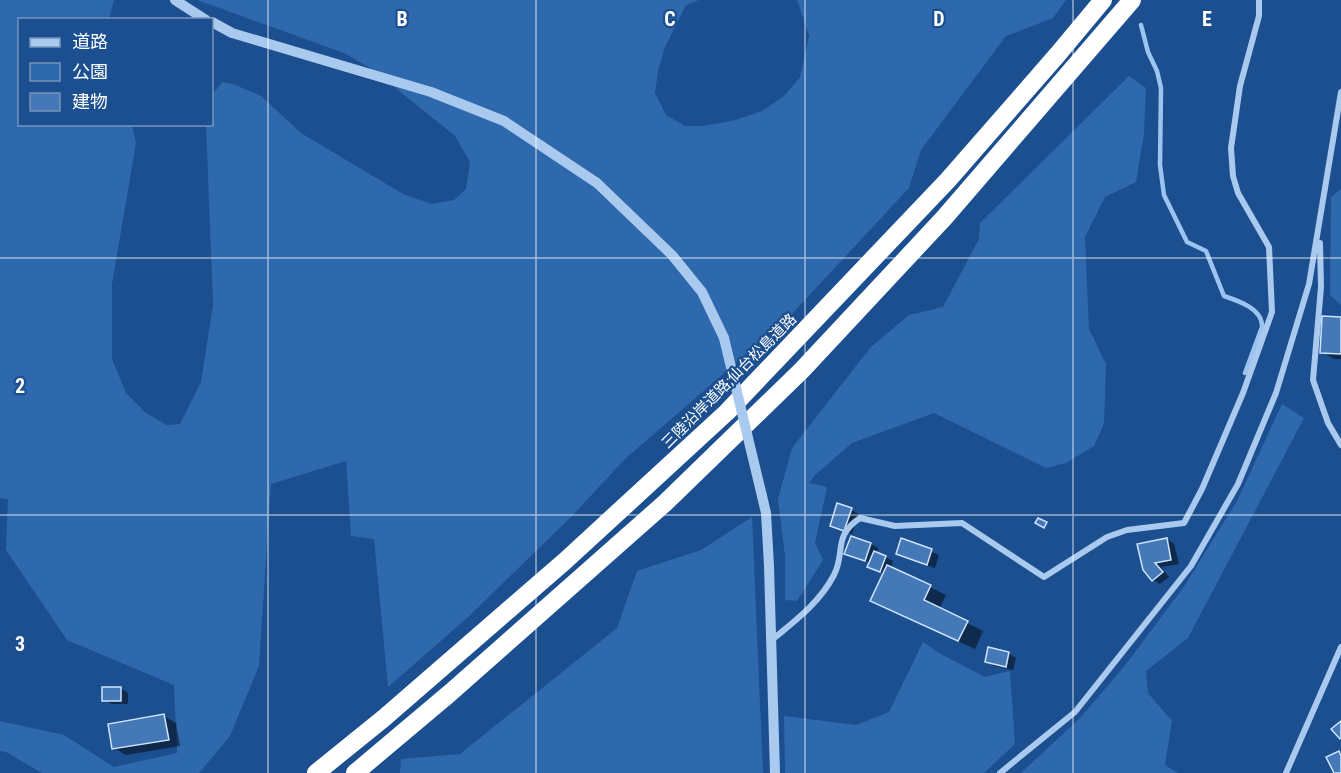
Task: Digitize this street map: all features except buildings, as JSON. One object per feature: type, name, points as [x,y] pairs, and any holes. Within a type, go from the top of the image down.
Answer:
[{"type":"highway","points":[[1058,54],[1095,0]]},
{"type":"highway","name":"三陸沿岸道路;仙台松島道路","points":[[316,773],[384,718],[565,561],[727,412],[948,180],[1103,0]]},
{"type":"highway","points":[[355,773],[450,693],[665,502],[794,378],[944,218],[1132,0]]},
{"type":"highway","points":[[1078,64],[1141,0]]},
{"type":"street","points":[[175,0],[203,18]]},
{"type":"street","points":[[773,639],[812,607],[835,574],[842,536],[851,524],[860,518],[895,526],[962,523],[1044,577],[1107,537],[1127,530],[1184,523],[1202,489],[1229,425],[1272,312],[1269,248],[1238,192],[1233,176],[1231,148],[1240,86],[1259,16],[1259,0]]},
{"type":"street","points":[[213,23],[232,33],[431,92],[504,121],[597,183],[672,255],[702,292],[724,338],[766,513],[773,639],[775,773]]},
{"type":"street","points":[[1000,773],[1076,712],[1191,566],[1238,484],[1276,393],[1309,284],[1341,92]]},
{"type":"street","points":[[1319,232],[1321,287],[1312,380],[1328,423],[1341,446]]},
{"type":"street","points":[[1287,773],[1341,647]]},
{"type":"green space","points":[[0,0],[114,0],[109,18],[18,18],[18,126],[132,126],[136,143],[112,284],[112,359],[126,393],[146,413],[167,425],[180,424],[201,382],[213,305],[206,126],[213,126],[213,94],[222,82],[233,84],[261,96],[301,133],[403,194],[431,204],[454,200],[466,189],[470,162],[455,136],[372,69],[344,53],[197,0],[699,0],[686,5],[665,47],[655,93],[666,115],[685,126],[702,126],[732,121],[762,111],[784,96],[800,77],[809,36],[797,0],[1066,0],[1053,18],[1006,36],[921,150],[909,188],[790,316],[624,460],[573,515],[466,619],[388,687],[374,539],[351,536],[346,461],[271,484],[259,666],[230,736],[199,773],[42,773],[6,752],[0,751],[0,721],[64,735],[114,767],[177,753],[174,685],[67,640],[6,550],[8,499],[0,498]]},
{"type":"green space","points":[[1129,76],[1146,88],[1144,133],[1136,182],[1105,197],[1085,237],[1089,329],[1106,364],[1104,424],[1094,446],[1066,463],[1046,468],[934,413],[852,443],[809,483],[827,487],[815,543],[823,560],[797,601],[785,600],[785,556],[778,499],[792,448],[870,348],[909,315],[943,307],[979,239],[980,223]]},
{"type":"green space","points":[[1341,189],[1341,305],[1330,295],[1331,197]]},
{"type":"green space","points":[[1282,404],[1304,418],[1188,638],[1146,671],[1148,693],[1172,721],[1165,765],[1178,773],[1021,773],[1080,718],[1123,668],[1183,588],[1237,501]]},
{"type":"green space","points":[[752,517],[763,773],[400,773],[401,759],[460,754],[617,628],[637,571],[701,550]]},
{"type":"green space","points":[[923,642],[985,677],[1010,671],[1015,744],[984,773],[785,773],[784,716],[856,725],[889,712]]},
{"type":"waterway","points":[[1141,25],[1161,88],[1160,165],[1164,195],[1187,242],[1206,251],[1224,296],[1249,307],[1259,315],[1261,321],[1262,327],[1245,373]]}]
